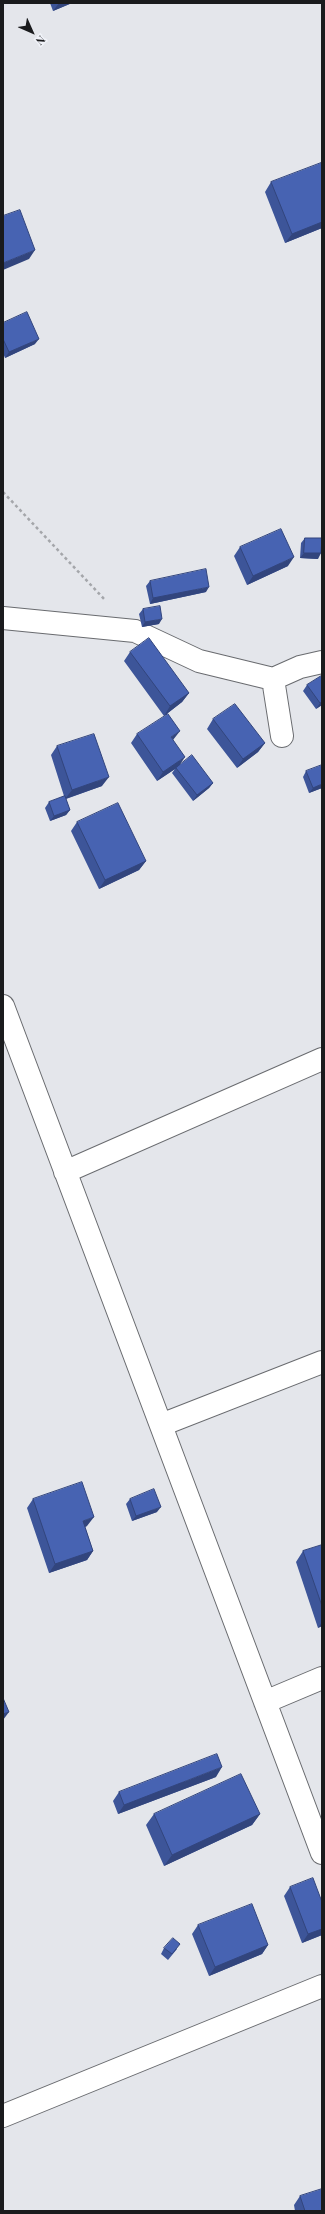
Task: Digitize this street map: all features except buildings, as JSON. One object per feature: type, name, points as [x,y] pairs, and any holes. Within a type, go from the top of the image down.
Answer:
[{"type":"street","points":[[3,618],[135,632],[199,661],[273,679],[300,667],[322,662]]},
{"type":"street","points":[[273,679],[282,736]]},
{"type":"street","points":[[3,1006],[322,1853]]},
{"type":"street","points":[[65,1172],[322,1059]]},
{"type":"street","points":[[161,1425],[322,1362]]},
{"type":"street","points":[[265,1702],[322,1678]]},
{"type":"street","points":[[3,2116],[322,1986]]},
{"type":"path","points":[[3,492],[135,632]]}]
